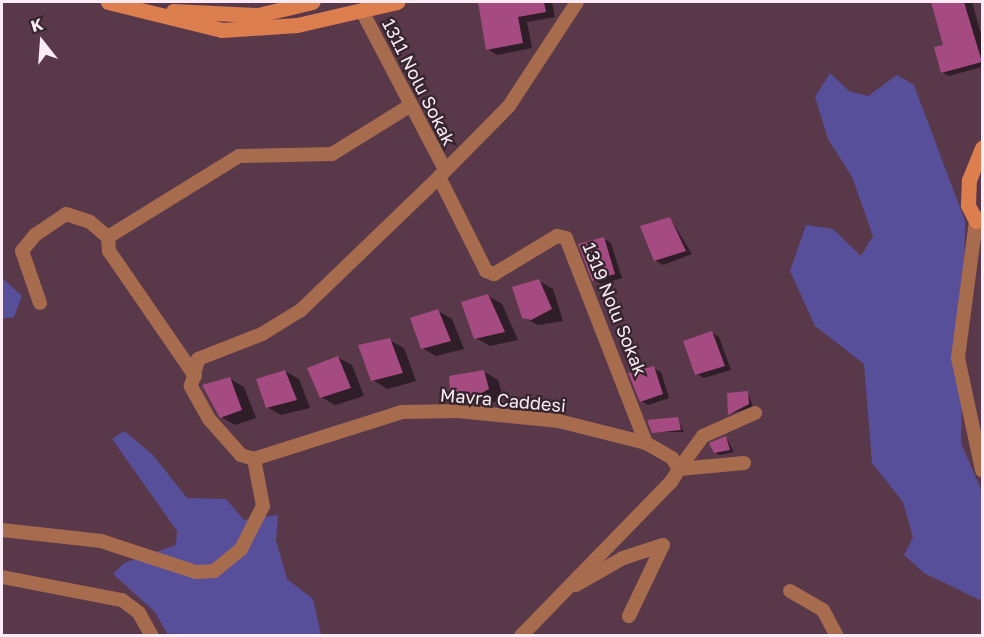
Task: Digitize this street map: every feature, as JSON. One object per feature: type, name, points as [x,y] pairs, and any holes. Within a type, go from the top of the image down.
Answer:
[{"type":"street","points":[[108,2],[222,30],[297,25],[397,2]]},
{"type":"street","points":[[137,2],[218,17],[258,15],[312,2]]},
{"type":"street","points":[[563,24],[567,2]]},
{"type":"street","points":[[2,530],[100,541],[196,572],[214,571],[242,549],[263,506],[254,459],[241,455],[209,419],[191,386],[198,359],[262,334],[301,310],[510,106],[577,2]]},
{"type":"street","name":"1311 Nolu Sokak","points":[[362,11],[411,105],[442,173]]},
{"type":"street","points":[[108,237],[239,156],[332,154],[411,105]]},
{"type":"street","points":[[982,148],[969,180],[968,206],[979,220],[958,358],[982,470]]},
{"type":"street","name":"1319 Nolu Sokak","points":[[442,173],[486,271],[494,274],[557,236],[566,238],[646,443]]},
{"type":"street","points":[[40,303],[22,251],[35,235],[66,214],[90,222],[108,237],[109,251],[195,376]]},
{"type":"street","name":"Mavra Caddesi","points":[[254,459],[402,412],[458,411],[559,421],[646,443],[672,458],[679,469]]},
{"type":"street","points":[[521,636],[679,469],[702,436],[755,413]]},
{"type":"street","points":[[679,469],[744,464]]},
{"type":"street","points":[[564,591],[623,558],[663,545],[629,616]]},
{"type":"street","points":[[2,578],[122,600],[139,613],[152,636]]},
{"type":"street","points":[[790,591],[824,610],[837,636]]},
{"type":"shaded area","points":[[830,73],[849,91],[868,96],[897,75],[914,85],[965,221],[961,443],[982,492],[982,601],[924,573],[904,555],[913,537],[903,502],[872,463],[864,364],[815,326],[790,271],[806,225],[833,229],[861,256],[873,236],[852,177],[828,139],[815,97]]},
{"type":"shaded area","points":[[2,278],[22,296],[14,317],[2,319]]},
{"type":"shaded area","points":[[124,431],[153,455],[187,498],[226,499],[244,520],[278,515],[276,540],[287,579],[313,599],[321,635],[168,635],[155,612],[113,574],[124,563],[176,545],[177,531],[112,439]]},
{"type":"building","points":[[478,2],[544,2],[546,12],[518,17],[523,43],[486,50]]},
{"type":"building","points":[[931,2],[964,2],[982,62],[941,73],[934,47],[943,45]]},
{"type":"building","points":[[670,217],[686,251],[654,261],[640,226]]},
{"type":"building","points":[[604,237],[615,274],[592,281],[578,244]]},
{"type":"building","points":[[539,279],[552,309],[531,320],[522,318],[512,287]]},
{"type":"building","points":[[488,294],[505,332],[474,339],[461,302]]},
{"type":"building","points":[[438,309],[451,341],[421,349],[410,318]]},
{"type":"building","points":[[712,331],[725,366],[695,375],[683,341]]},
{"type":"building","points":[[390,338],[403,373],[371,381],[358,345]]},
{"type":"building","points":[[338,356],[351,388],[320,398],[307,368]]},
{"type":"building","points":[[654,366],[663,394],[640,402],[628,373]]},
{"type":"building","points":[[285,370],[297,400],[266,408],[256,379]]},
{"type":"building","points":[[484,370],[489,389],[476,396],[450,391],[449,376]]},
{"type":"building","points":[[230,377],[242,410],[220,418],[202,385]]},
{"type":"building","points":[[748,391],[749,404],[728,415],[727,393]]},
{"type":"building","points":[[678,417],[681,430],[652,433],[647,420]]},
{"type":"building","points":[[726,436],[730,450],[714,453],[709,443]]}]
